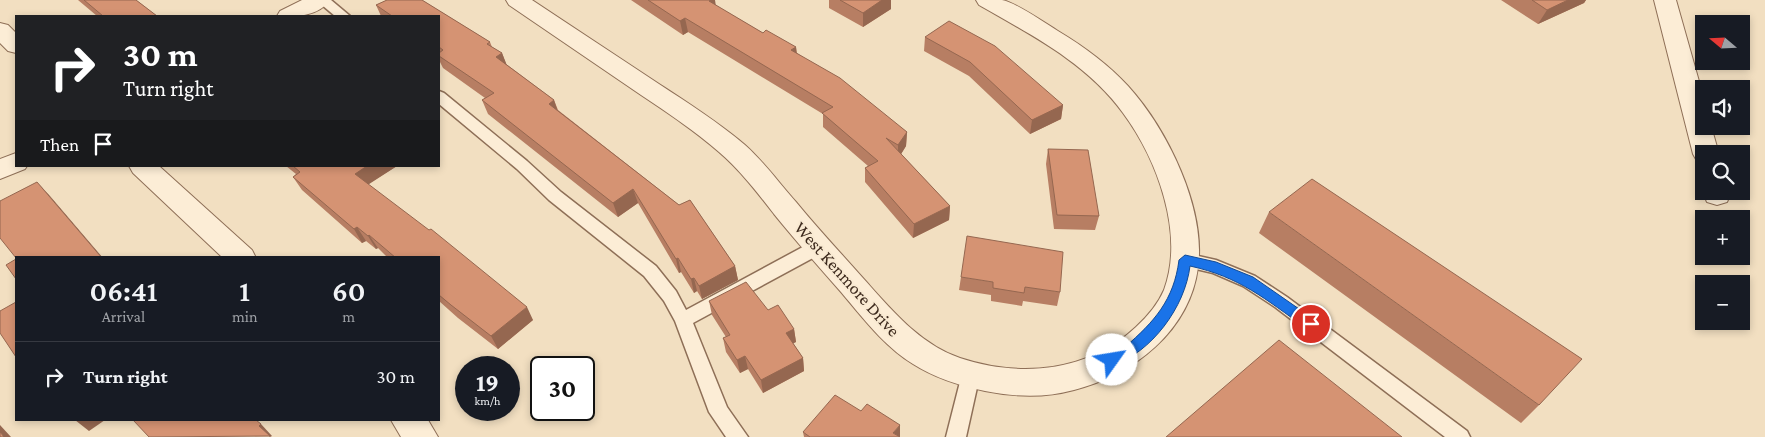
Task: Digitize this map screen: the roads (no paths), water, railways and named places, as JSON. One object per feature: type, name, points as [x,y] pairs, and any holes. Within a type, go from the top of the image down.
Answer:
[{"type":"street","points":[[290,15],[319,0]]},
{"type":"street","name":"West Kenmore Drive","points":[[517,0],[706,128],[743,160],[773,192],[892,332],[920,354],[954,370],[992,380],[1024,382],[1056,380],[1085,374],[1126,354],[1154,330],[1173,302],[1183,272],[1185,260],[1184,230],[1170,177],[1155,145],[1132,108],[1099,68],[987,0]]},
{"type":"street","points":[[1665,0],[1704,145]]},
{"type":"street","points":[[0,30],[15,45]]},
{"type":"street","points":[[0,170],[15,162]]},
{"type":"street","points":[[143,167],[240,256]]},
{"type":"street","points":[[408,421],[422,437]]},
{"type":"lane","points":[[323,0],[342,15]]},
{"type":"lane","points":[[440,97],[522,165],[555,196],[650,271],[670,296],[683,320],[720,412],[738,437]]},
{"type":"lane","points":[[683,320],[818,247]]},
{"type":"lane","points":[[1185,260],[1216,267],[1249,281],[1281,302],[1460,437]]},
{"type":"lane","points":[[956,437],[971,374]]}]
